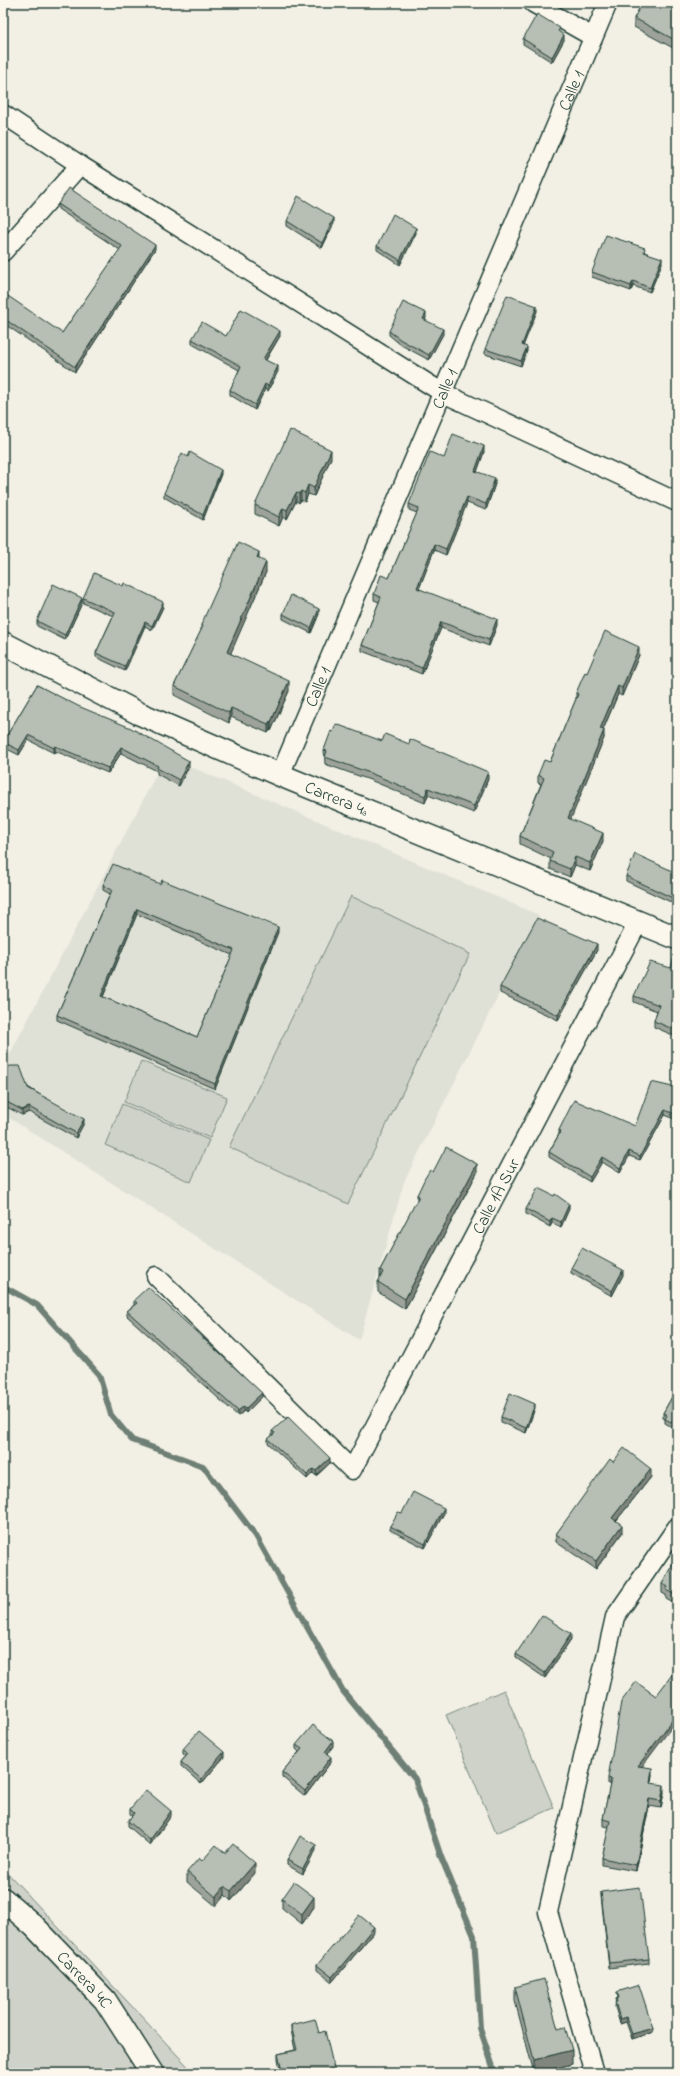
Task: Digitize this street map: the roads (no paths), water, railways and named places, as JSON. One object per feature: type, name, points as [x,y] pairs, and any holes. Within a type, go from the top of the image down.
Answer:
[{"type":"street","points":[[533,3],[593,37]]},
{"type":"street","name":"Calle 1","points":[[280,775],[608,3]]},
{"type":"street","points":[[3,114],[80,165],[443,394],[677,502]]},
{"type":"street","points":[[3,252],[80,165]]},
{"type":"street","name":"Carrera 4ª","points":[[3,643],[138,713],[280,775],[639,921],[677,938]]},
{"type":"street","name":"Calle 1A Sur","points":[[156,1276],[352,1470],[639,921]]},
{"type":"street","points":[[594,2073],[548,1912],[615,1617],[677,1527]]},
{"type":"street","name":"Carrera 4C","points":[[3,1899],[34,1926],[105,2000],[152,2073]]},
{"type":"waterway","points":[[3,1286],[37,1305],[99,1375],[111,1415],[132,1440],[203,1466],[256,1536],[343,1691],[415,1779],[441,1857],[474,1936],[480,2028],[495,2073]]}]
